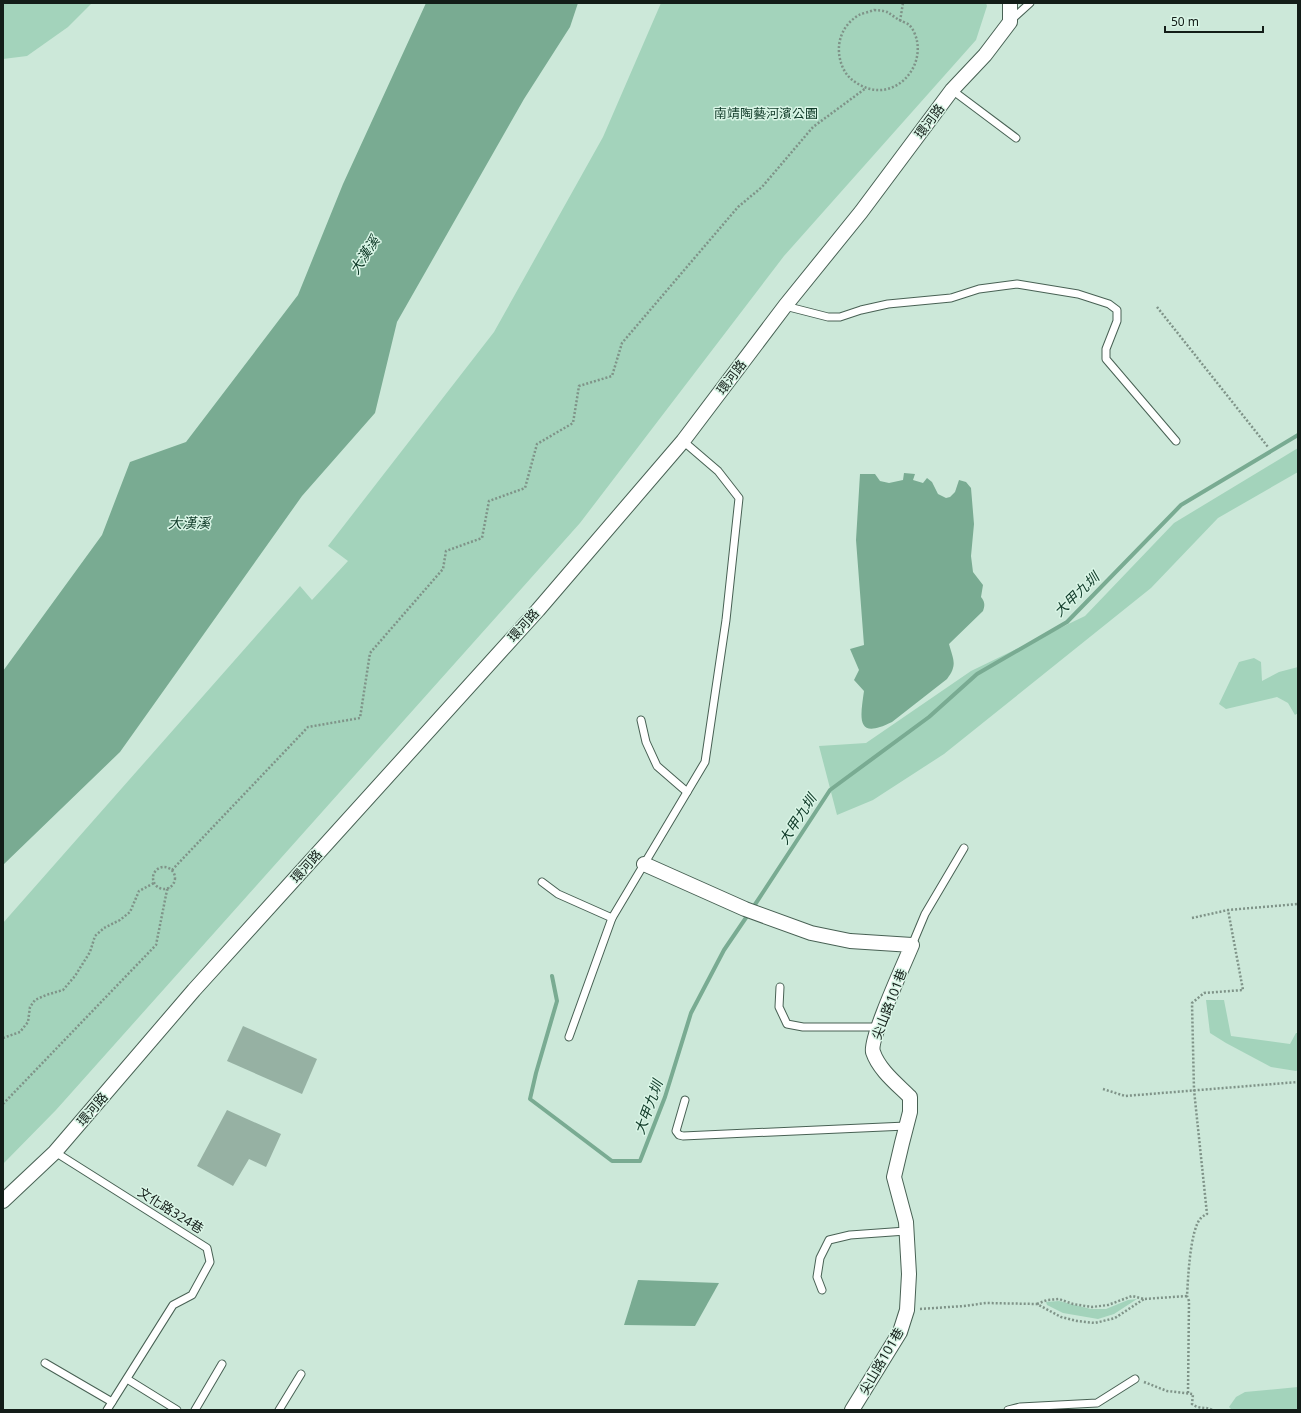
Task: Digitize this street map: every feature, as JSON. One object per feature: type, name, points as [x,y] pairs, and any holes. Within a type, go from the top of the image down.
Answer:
[{"type":"street","points":[[1010,3],[1010,22]]},
{"type":"street","name":"環河路","points":[[3,1200],[55,1152],[194,990],[538,610],[682,441],[786,306],[861,212],[952,90],[984,55],[1010,22]]},
{"type":"street","points":[[644,864],[749,911],[811,933],[842,939],[912,945]]},
{"type":"street","name":"尖山路101巷","points":[[852,1410],[900,1332],[907,1310],[909,1274],[906,1222],[894,1177],[910,1112],[910,1097],[880,1066],[872,1050],[878,1027],[912,945]]},
{"type":"lane","name":"環河路","points":[[1010,22],[1030,3]]},
{"type":"lane","points":[[952,90],[1016,138]]},
{"type":"lane","points":[[786,306],[828,317],[840,317],[861,310],[888,304],[951,298],[979,290],[1017,284],[1078,294],[1109,304],[1117,310],[1117,321],[1106,349],[1106,359],[1176,442]]},
{"type":"lane","points":[[569,1037],[612,918],[705,762],[726,620],[739,498],[718,471],[682,441]]},
{"type":"lane","points":[[641,720],[646,742],[657,766],[687,792]]},
{"type":"lane","points":[[912,945],[925,914],[964,848]]},
{"type":"lane","points":[[542,882],[558,894],[612,918]]},
{"type":"lane","points":[[780,987],[779,1007],[787,1024],[803,1027],[878,1027]]},
{"type":"lane","points":[[686,1100],[676,1131],[679,1135],[683,1136],[906,1126]]},
{"type":"lane","name":"文化路324巷","points":[[55,1152],[207,1248],[210,1262],[192,1295],[173,1305],[107,1410]]},
{"type":"lane","points":[[822,1290],[817,1277],[820,1258],[829,1240],[850,1234],[906,1231]]},
{"type":"lane","points":[[45,1363],[112,1402]]},
{"type":"lane","points":[[196,1410],[222,1364]]},
{"type":"lane","points":[[279,1410],[301,1374]]},
{"type":"lane","points":[[127,1379],[177,1410]]},
{"type":"lane","points":[[1008,1410],[1020,1407],[1097,1403],[1135,1379]]},
{"type":"path","points":[[900,21],[903,3]]},
{"type":"path","points":[[874,10],[887,11],[900,21],[910,25],[916,36],[918,48],[917,61],[912,73],[903,82],[892,88],[879,90],[866,88],[854,82],[845,72],[839,60],[838,46],[842,33],[849,22],[860,14],[874,10]]},
{"type":"path","points":[[172,870],[308,727],[360,718],[370,653],[443,569],[446,551],[482,538],[489,501],[525,488],[537,444],[573,424],[579,386],[612,376],[622,343],[738,207],[762,187],[813,127],[866,88]]},
{"type":"path","points":[[1157,307],[1268,447]]},
{"type":"path","points":[[3,1104],[156,945],[167,890],[170,888],[174,884],[175,878],[172,870],[165,867],[158,869],[153,875],[154,883],[159,888],[170,888]]},
{"type":"path","points":[[3,1038],[20,1032],[28,1022],[30,1007],[35,1000],[63,990],[75,976],[90,952],[95,936],[104,928],[120,920],[130,912],[139,891],[154,883]]},
{"type":"path","points":[[1192,918],[1228,910],[1298,904]]},
{"type":"path","points":[[1188,1393],[1189,1301],[1186,1296],[1196,1227],[1201,1218],[1207,1214],[1194,1090],[1192,1003],[1204,993],[1243,990],[1228,910]]},
{"type":"path","points":[[1103,1089],[1125,1096],[1298,1082]]},
{"type":"path","points":[[907,1310],[986,1303],[1037,1304],[1047,1300],[1059,1299],[1073,1304],[1092,1307],[1108,1305],[1132,1296],[1144,1299],[1186,1296]]},
{"type":"path","points":[[1037,1304],[1061,1317],[1095,1323],[1115,1318],[1144,1299]]},
{"type":"path","points":[[1135,1379],[1166,1391],[1193,1394],[1192,1404],[1197,1408],[1209,1408],[1212,1410]]},
{"type":"green space","points":[[3,3],[92,3],[68,27],[27,56],[3,59]]},
{"type":"green space","name":"南靖陶藝河濱公園","points":[[661,3],[986,3],[987,6],[976,40],[784,256],[580,523],[56,1110],[3,1164],[3,923],[300,586],[312,600],[348,561],[328,546],[494,332],[603,137]]},
{"type":"green space","points":[[1298,448],[1298,472],[1218,518],[1151,588],[944,754],[873,800],[837,815],[819,746],[866,743],[971,671],[1085,616],[1174,523]]},
{"type":"green space","points":[[1254,658],[1261,662],[1262,681],[1279,672],[1298,667],[1298,713],[1295,715],[1288,703],[1277,697],[1226,709],[1219,704],[1239,662]]},
{"type":"green space","points":[[1206,1000],[1224,1000],[1231,1036],[1290,1044],[1296,1033],[1298,1033],[1298,1070],[1296,1071],[1271,1067],[1210,1033]]},
{"type":"green space","points":[[1137,1299],[1114,1314],[1098,1319],[1063,1313],[1047,1305],[1046,1302],[1059,1301],[1091,1309],[1106,1309],[1128,1300]]},
{"type":"green space","points":[[1298,1387],[1298,1410],[1232,1410],[1229,1407],[1236,1397],[1245,1392]]},
{"type":"water","name":"大漢溪","points":[[426,3],[578,3],[570,27],[524,99],[397,322],[375,413],[302,496],[120,752],[3,865],[3,671],[102,535],[130,462],[186,442],[298,295],[343,184]]},
{"type":"water","points":[[904,473],[915,474],[913,480],[923,483],[927,478],[932,482],[938,494],[946,498],[950,497],[955,492],[959,480],[966,482],[971,488],[974,524],[971,556],[973,572],[983,585],[981,597],[984,602],[984,607],[983,611],[949,644],[954,666],[947,679],[892,722],[872,729],[863,724],[862,710],[864,691],[854,680],[859,670],[850,649],[864,645],[856,540],[860,474],[875,474],[880,481],[889,483],[903,480]]},
{"type":"water","points":[[638,1280],[719,1283],[695,1326],[624,1325]]},
{"type":"building","points":[[243,1026],[317,1059],[302,1094],[227,1061]]},
{"type":"building","points":[[227,1110],[281,1134],[266,1167],[249,1159],[233,1186],[197,1166]]},
{"type":"waterway","name":"大甲九圳","points":[[552,976],[557,1001],[530,1099],[612,1161],[640,1161],[665,1097],[691,1013],[724,950],[830,790],[929,717],[977,674],[1067,622],[1181,505],[1298,435]]}]
